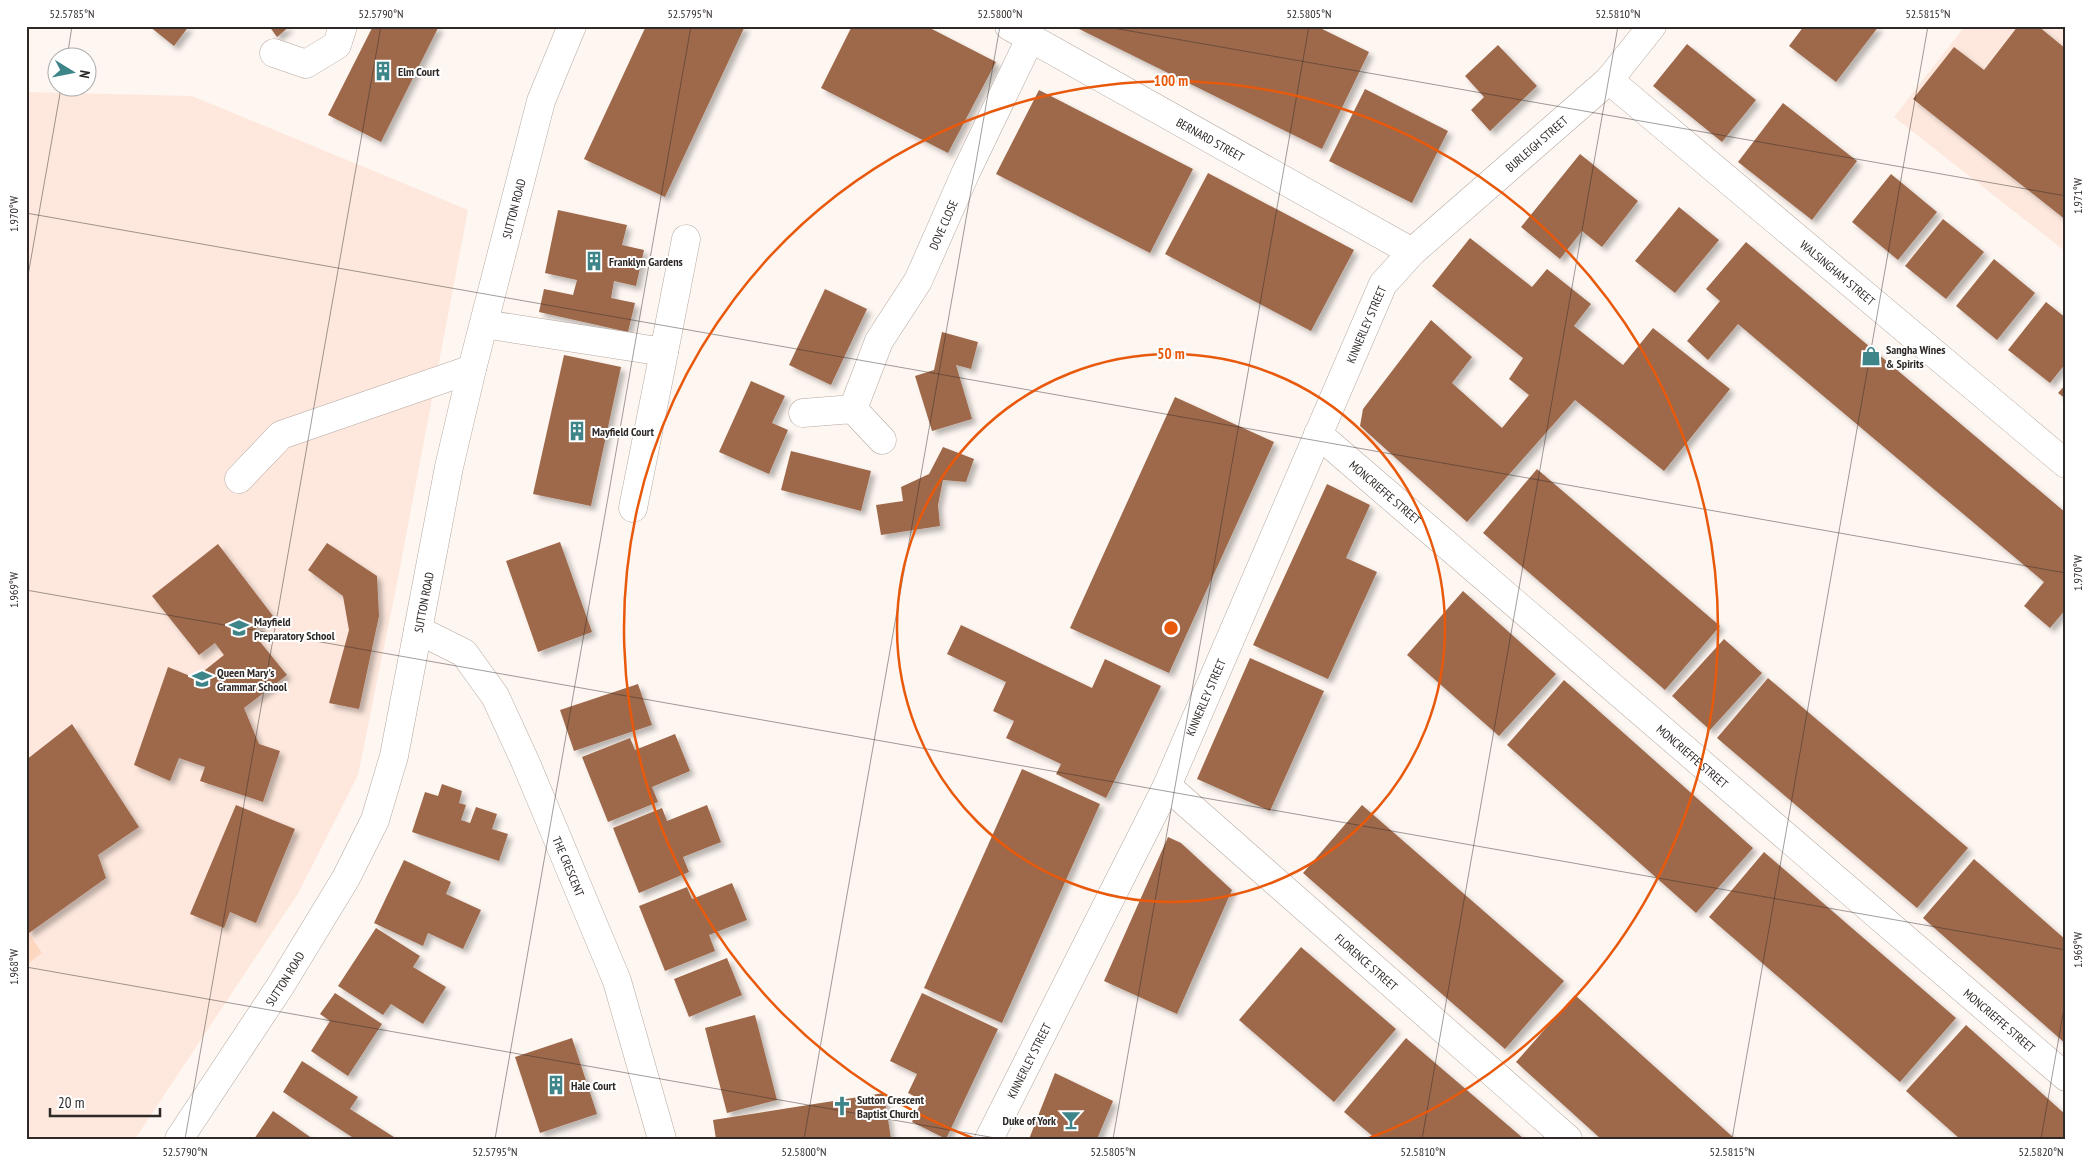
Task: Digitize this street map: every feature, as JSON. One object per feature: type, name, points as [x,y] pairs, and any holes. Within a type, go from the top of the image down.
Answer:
[{"type":"street","points":[[274,53],[306,64],[337,46],[342,26]]},
{"type":"street","name":"SUTTON ROAD","points":[[179,1139],[286,977],[346,878],[374,820],[394,756],[449,466],[472,369],[541,101],[572,26]]},
{"type":"street","name":"BURLEIGH STREET","points":[[1412,252],[1609,80],[1652,26]]},
{"type":"street","name":"BERNARD STREET","points":[[1020,32],[1412,252]]},
{"type":"street","name":"DOVE CLOSE","points":[[853,409],[879,342],[918,281],[966,172],[1020,32]]},
{"type":"street","name":"WALSINGHAM STREET","points":[[1609,80],[2066,464]]},
{"type":"street","points":[[633,508],[686,239]]},
{"type":"street","name":"KINNERLEY STREET","points":[[989,1139],[1167,786],[1382,284],[1412,252]]},
{"type":"street","points":[[484,324],[664,352]]},
{"type":"street","points":[[238,479],[281,435],[472,369]]},
{"type":"street","points":[[803,413],[853,409],[882,440]]},
{"type":"street","name":"MONCRIEFFE STREET","points":[[1318,434],[2066,1077]]},
{"type":"street","name":"THE CRESCENT","points":[[418,630],[464,653],[495,696],[525,761],[617,981],[662,1139]]},
{"type":"street","name":"FLORENCE STREET","points":[[1167,786],[1568,1139]]},
{"type":"shaded area","points":[[1965,26],[2066,26],[2066,252],[1894,117]]},
{"type":"shaded area","name":"Queen Mary's Grammar School","points":[[26,92],[48,93],[48,98],[98,98],[98,94],[192,96],[468,210],[397,583],[358,775],[299,892],[135,1139],[26,1139]]},
{"type":"shaded area","points":[[26,929],[42,953],[26,965]]},
{"type":"building","points":[[149,26],[189,26],[174,46]]},
{"type":"building","points":[[269,26],[290,26],[277,37]]},
{"type":"building","name":"Elm Court","points":[[373,26],[439,26],[381,142],[328,115]]},
{"type":"building","points":[[646,26],[745,26],[665,197],[584,159]]},
{"type":"building","points":[[852,26],[926,26],[996,62],[948,153],[821,88]]},
{"type":"building","points":[[1073,26],[1316,26],[1369,52],[1322,149]]},
{"type":"building","points":[[1804,26],[1879,26],[1836,82],[1789,46]]},
{"type":"building","points":[[2018,26],[2038,26],[2066,49],[2066,220],[1913,99],[1954,47],[1984,70]]},
{"type":"building","points":[[1687,44],[1756,100],[1722,142],[1653,86]]},
{"type":"building","points":[[1498,45],[1537,86],[1490,131],[1471,110],[1484,97],[1465,76]]},
{"type":"building","points":[[1365,89],[1448,131],[1412,203],[1329,161]]},
{"type":"building","points":[[1039,90],[1193,169],[1150,253],[996,174]]},
{"type":"building","points":[[1783,103],[1857,161],[1812,220],[1738,162]]},
{"type":"building","points":[[1580,154],[1638,201],[1602,247],[1582,231],[1560,259],[1521,227]]},
{"type":"building","points":[[1208,173],[1354,250],[1311,331],[1165,254]]},
{"type":"building","points":[[1891,174],[1937,212],[1898,260],[1852,222]]},
{"type":"building","points":[[1679,207],[1719,240],[1675,293],[1635,261]]},
{"type":"building","name":"Franklyn Gardens","points":[[558,210],[627,225],[622,245],[644,250],[636,286],[614,281],[611,298],[635,303],[628,332],[539,312],[544,289],[573,295],[577,280],[545,273]]},
{"type":"building","points":[[1943,219],[1984,252],[1946,299],[1905,266]]},
{"type":"building","points":[[1470,238],[1532,287],[1547,269],[1591,304],[1574,326],[1623,365],[1653,328],[1730,389],[1664,471],[1575,400],[1467,522],[1360,426],[1363,409],[1431,320],[1472,357],[1452,383],[1502,428],[1529,395],[1509,379],[1523,358],[1432,286]]},
{"type":"building","points":[[1746,242],[2066,513],[2066,609],[2050,628],[2024,606],[2044,582],[1738,324],[1708,360],[1687,341],[1720,301],[1706,289]]},
{"type":"building","points":[[1994,259],[2035,293],[1997,340],[1956,306]]},
{"type":"building","points":[[825,289],[867,309],[831,385],[789,365]]},
{"type":"building","points":[[2046,302],[2066,318],[2066,363],[2050,383],[2008,350]]},
{"type":"building","points":[[942,332],[978,342],[971,369],[956,365],[972,419],[932,431],[915,376],[934,370]]},
{"type":"building","name":"Mayfield Court","points":[[564,355],[621,367],[591,506],[533,494]]},
{"type":"building","points":[[751,381],[785,396],[772,423],[788,430],[769,474],[719,452]]},
{"type":"building","points":[[2066,384],[2066,399],[2058,393]]},
{"type":"building","points":[[1175,397],[1274,442],[1169,673],[1070,628]]},
{"type":"building","points":[[943,447],[974,459],[966,482],[943,480],[938,505],[940,526],[881,535],[876,505],[903,501],[901,487],[929,474]]},
{"type":"building","points":[[791,451],[871,471],[861,511],[781,490]]},
{"type":"building","points":[[1537,469],[1720,626],[1665,690],[1483,533]]},
{"type":"building","points":[[1327,484],[1370,505],[1346,558],[1377,572],[1328,679],[1253,645]]},
{"type":"building","points":[[560,542],[592,632],[538,652],[506,561]]},
{"type":"building","points":[[327,543],[377,576],[379,616],[359,709],[329,703],[349,630],[343,596],[308,570]]},
{"type":"building","points":[[218,544],[273,616],[252,632],[287,675],[244,708],[259,744],[280,751],[263,802],[200,781],[205,767],[179,758],[170,781],[134,765],[168,667],[195,678],[224,655],[215,643],[199,655],[152,596]]},
{"type":"building","points":[[1463,591],[1556,674],[1499,736],[1407,655]]},
{"type":"building","points":[[961,625],[1092,688],[1105,659],[1161,686],[1106,798],[1056,774],[1061,764],[1006,738],[1014,721],[993,711],[1006,682],[947,654]]},
{"type":"building","points":[[1724,639],[1762,673],[1710,730],[1672,696]]},
{"type":"building","points":[[1250,658],[1324,691],[1270,811],[1197,779]]},
{"type":"building","points":[[1768,678],[1968,848],[1917,908],[1717,738]]},
{"type":"building","points":[[1564,680],[1753,848],[1696,913],[1507,745]]},
{"type":"building","points":[[638,684],[652,725],[574,751],[560,710]]},
{"type":"building","points":[[72,724],[139,827],[98,855],[106,878],[29,933],[26,929],[26,760]]},
{"type":"building","points":[[675,734],[690,771],[652,787],[658,802],[608,822],[582,757],[630,738],[635,750]]},
{"type":"building","points":[[1022,769],[1100,804],[1002,1023],[924,988]]},
{"type":"building","points":[[442,784],[462,791],[459,803],[466,805],[461,820],[470,823],[476,807],[497,814],[492,829],[508,834],[499,861],[412,832],[425,792],[438,796]]},
{"type":"building","points":[[236,805],[295,829],[256,923],[230,912],[224,928],[190,914]]},
{"type":"building","points":[[707,805],[721,842],[683,857],[689,872],[639,893],[613,828],[662,808],[667,821]]},
{"type":"building","points":[[1362,805],[1564,981],[1505,1049],[1303,873]]},
{"type":"building","points":[[1168,837],[1181,843],[1232,890],[1177,1014],[1104,981]]},
{"type":"building","points":[[1764,852],[1956,1018],[1900,1082],[1709,917]]},
{"type":"building","points":[[1974,859],[2066,940],[2066,1044],[1923,918]]},
{"type":"building","points":[[404,860],[451,882],[446,894],[481,910],[463,949],[428,933],[423,946],[374,923]]},
{"type":"building","points":[[732,883],[747,920],[709,935],[715,951],[665,971],[639,906],[687,887],[692,899]]},
{"type":"building","points":[[376,928],[420,956],[413,967],[446,987],[423,1024],[391,1004],[383,1015],[338,986]]},
{"type":"building","points":[[1301,947],[1396,1029],[1334,1102],[1239,1020]]},
{"type":"building","points":[[727,958],[742,995],[689,1017],[674,979]]},
{"type":"building","points":[[335,993],[382,1024],[348,1076],[311,1051],[330,1021],[320,1014]]},
{"type":"building","points":[[922,993],[998,1029],[946,1139],[912,1122],[922,1100],[908,1093],[917,1074],[890,1061]]},
{"type":"building","points":[[1575,995],[1735,1139],[1601,1139],[1516,1062]]},
{"type":"building","points":[[755,1015],[777,1100],[727,1113],[705,1028]]},
{"type":"building","points":[[1966,1025],[2066,1115],[2066,1139],[1960,1139],[1906,1091]]},
{"type":"building","name":"Hale Court","points":[[572,1038],[597,1114],[540,1133],[515,1057]]},
{"type":"building","points":[[1406,1038],[1524,1139],[1376,1139],[1344,1112]]},
{"type":"building","points":[[302,1061],[358,1097],[350,1109],[397,1139],[355,1139],[283,1092]]},
{"type":"building","name":"Duke of York","points":[[1055,1073],[1113,1101],[1097,1139],[1029,1139]]},
{"type":"building","name":"Sutton Crescent Baptist Church","points":[[884,1093],[891,1139],[716,1139],[713,1120]]},
{"type":"building","points":[[273,1111],[313,1139],[254,1139]]},
{"type":"place","name":"Elm Court","points":[[383,71]]},
{"type":"place","name":"Franklyn Gardens","points":[[594,261]]},
{"type":"place","name":"Sangha Wines & Spirits","points":[[1871,356]]},
{"type":"place","name":"Mayfield Court","points":[[577,431]]},
{"type":"place","name":"Mayfield Preparatory School","points":[[239,628]]},
{"type":"place","name":"Queen Mary's Grammar School","points":[[202,679]]},
{"type":"place","name":"Hale Court","points":[[556,1085]]},
{"type":"place","name":"Sutton Crescent Baptist Church","points":[[842,1106]]},
{"type":"place","name":"Duke of York","points":[[1071,1120]]}]
